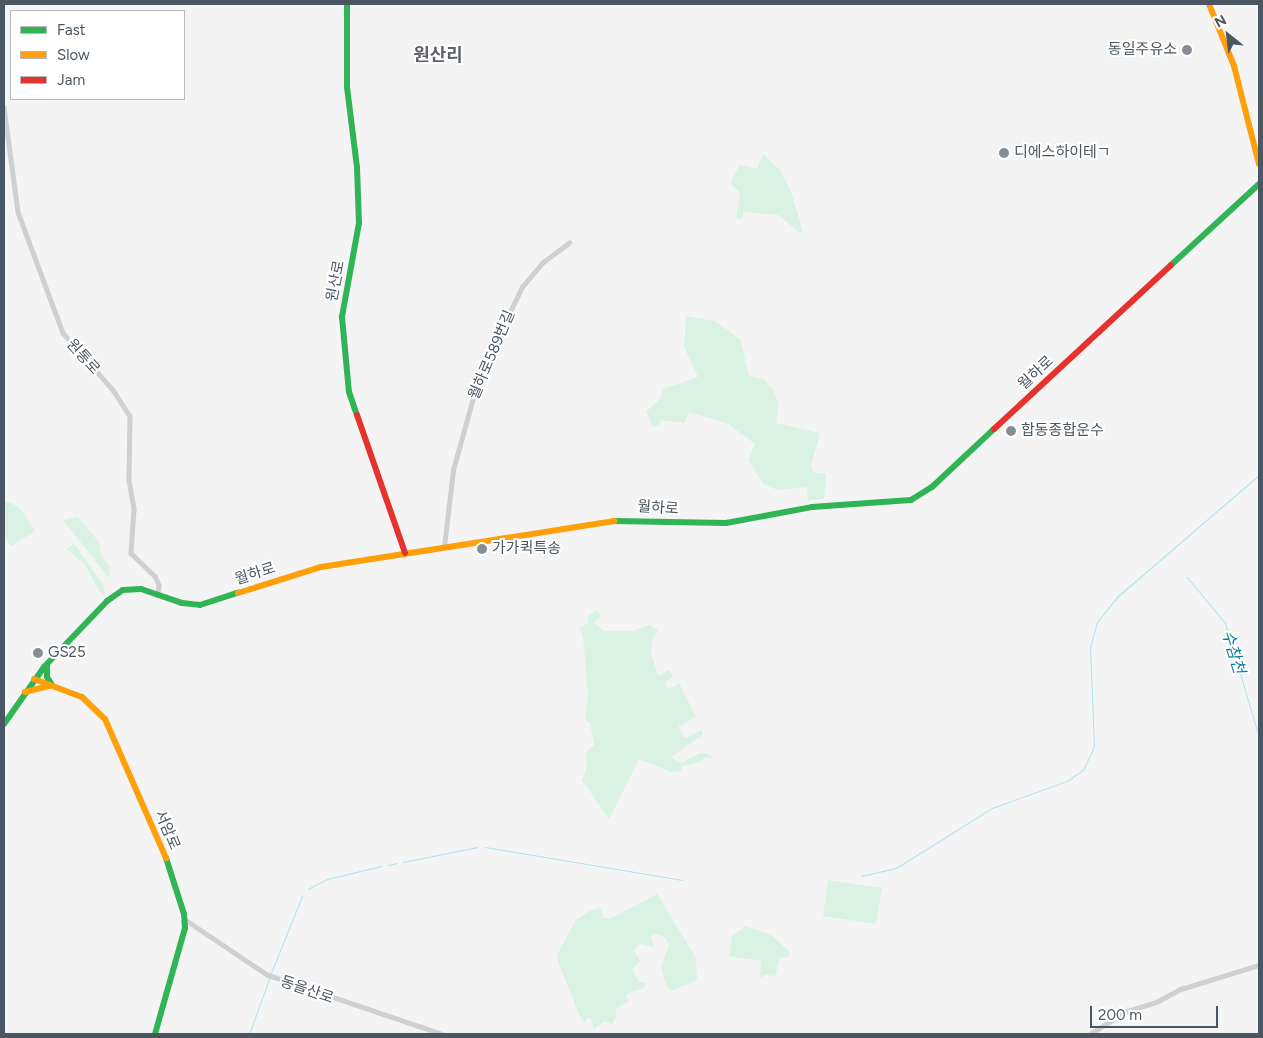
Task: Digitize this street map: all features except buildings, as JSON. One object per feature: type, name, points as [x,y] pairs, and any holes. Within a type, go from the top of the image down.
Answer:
[{"type":"street","name":"원산로","points":[[346,4],[347,87],[357,167],[359,214],[342,317],[344,355],[349,392],[405,553]]},
{"type":"street","points":[[1209,4],[1234,66],[1259,164]]},
{"type":"street","name":"원통로","points":[[4,107],[18,212],[63,333],[113,390],[130,416],[129,480],[134,509],[131,553],[155,576],[159,585],[158,595]]},
{"type":"street","name":"월하로","points":[[4,724],[24,693],[48,662],[115,594],[136,589],[200,604],[321,567],[615,520],[716,524],[812,507],[862,506],[912,500],[932,487],[1259,184]]},
{"type":"street","name":"월하로589번길","points":[[444,546],[453,470],[479,376],[522,287],[542,263],[569,243]]},
{"type":"street","points":[[24,693],[35,688],[53,686],[47,677],[48,662]]},
{"type":"street","name":"서암로","points":[[34,679],[82,697],[105,719],[172,872],[186,920],[182,947],[155,1034]]},
{"type":"street","name":"동을산로","points":[[186,920],[268,975],[442,1034]]},
{"type":"street","points":[[1090,1034],[1125,1012],[1158,1001],[1182,989],[1259,965]]},
{"type":"green space","points":[[763,154],[780,170],[791,192],[803,231],[800,233],[778,215],[744,212],[742,219],[736,218],[740,192],[731,184],[734,175],[740,165],[757,169]]},
{"type":"green space","points":[[686,316],[715,321],[740,339],[749,376],[764,379],[774,391],[779,405],[776,423],[820,433],[811,466],[813,472],[826,474],[824,499],[808,500],[807,487],[777,490],[763,483],[748,460],[755,444],[728,424],[689,412],[684,423],[661,420],[659,425],[653,427],[646,412],[660,399],[663,389],[698,377],[684,347]]},
{"type":"green space","points":[[10,502],[22,510],[35,531],[11,546],[4,537],[4,503]]},
{"type":"green space","points":[[78,517],[99,542],[101,554],[110,568],[109,578],[63,520]]},
{"type":"green space","points":[[74,543],[103,585],[106,597],[98,589],[84,563],[66,549]]},
{"type":"green space","points":[[597,610],[601,615],[594,623],[604,631],[633,631],[650,625],[658,631],[653,638],[651,653],[658,676],[669,670],[673,677],[666,681],[666,686],[670,689],[679,683],[696,717],[678,727],[685,738],[702,730],[703,735],[671,757],[681,763],[701,753],[709,754],[713,758],[705,758],[699,762],[682,766],[681,771],[671,772],[639,759],[609,819],[582,780],[587,767],[586,752],[594,745],[590,723],[585,719],[588,695],[583,636],[579,628],[588,623],[588,616]]},
{"type":"green space","points":[[828,880],[882,888],[876,924],[823,916]]},
{"type":"green space","points":[[657,894],[696,958],[697,980],[671,991],[666,986],[661,966],[669,945],[666,938],[654,933],[651,938],[655,947],[639,944],[634,951],[640,961],[632,969],[639,982],[646,983],[644,988],[628,993],[626,997],[629,1001],[615,1009],[617,1016],[612,1024],[604,1021],[594,1029],[591,1019],[587,1018],[584,1023],[578,1012],[557,959],[558,953],[575,921],[588,912],[600,907],[604,918],[610,919]]},
{"type":"green space","points":[[746,926],[771,935],[789,951],[789,957],[780,958],[775,976],[765,975],[760,978],[761,961],[729,956],[732,936]]},
{"type":"waterway","points":[[861,876],[896,868],[992,808],[1067,781],[1083,770],[1094,746],[1090,648],[1097,622],[1117,597],[1259,475]]},
{"type":"waterway","name":"수참천","points":[[1187,577],[1225,623],[1259,737]]},
{"type":"waterway","points":[[403,862],[478,847]]},
{"type":"waterway","points":[[485,847],[682,880]]},
{"type":"waterway","points":[[388,865],[397,863]]},
{"type":"waterway","points":[[308,889],[327,879],[381,866]]},
{"type":"waterway","points":[[271,973],[302,896]]},
{"type":"waterway","points":[[249,1034],[269,979]]},
{"type":"traffic: fast","points":[[347,4],[347,87],[357,167],[359,223],[342,317],[349,392],[357,415]]},
{"type":"traffic: fast","points":[[1171,265],[1259,184]]},
{"type":"traffic: fast","points":[[614,521],[726,523],[812,507],[911,500],[932,487],[994,429]]},
{"type":"traffic: fast","points":[[4,724],[44,667],[107,601],[123,590],[141,589],[182,603],[200,605],[238,593]]},
{"type":"traffic: fast","points":[[47,665],[47,677],[52,685]]},
{"type":"traffic: fast","points":[[155,1034],[185,928],[184,914],[166,858]]},
{"type":"traffic: slow","points":[[1209,4],[1234,66],[1259,164]]},
{"type":"traffic: slow","points":[[238,593],[321,567],[614,521]]},
{"type":"traffic: slow","points":[[34,679],[82,697],[105,719],[166,858]]},
{"type":"traffic: slow","points":[[25,692],[49,686]]},
{"type":"traffic: jam","points":[[994,429],[1171,265]]},
{"type":"traffic: jam","points":[[357,415],[405,553]]},
{"type":"place","name":"동일주유소","points":[[1187,50]]},
{"type":"place","name":"디에스하이테ㄱ","points":[[1004,153]]},
{"type":"place","name":"합동종합운수","points":[[1011,431]]},
{"type":"place","name":"가가퀵특송","points":[[482,549]]},
{"type":"place","name":"GS25","points":[[38,653]]},
{"type":"district","name":"원산리","points":[[438,55]]}]
